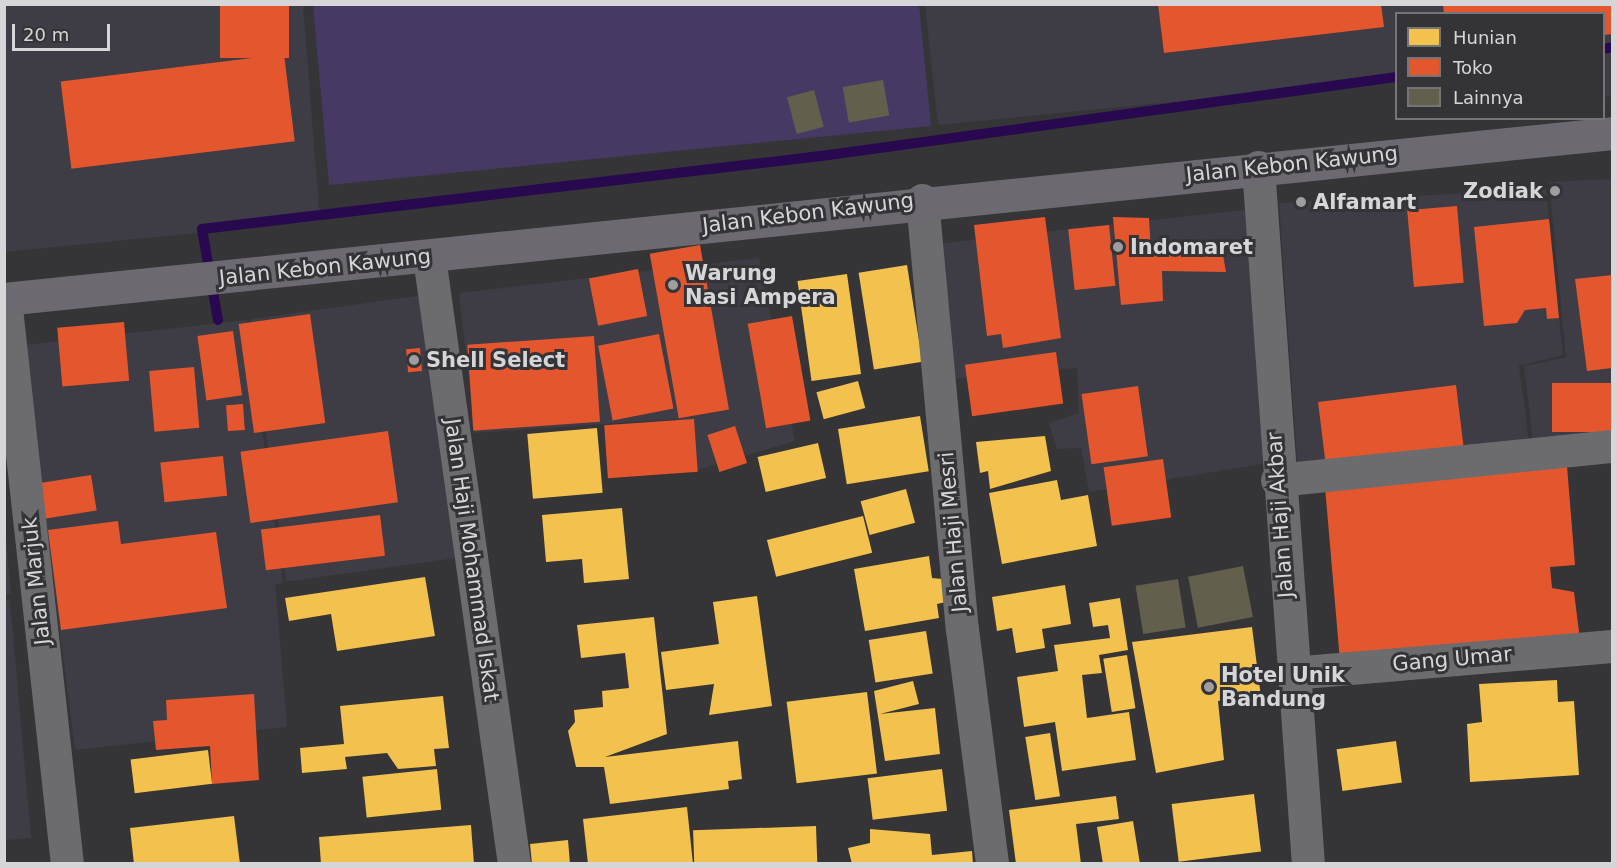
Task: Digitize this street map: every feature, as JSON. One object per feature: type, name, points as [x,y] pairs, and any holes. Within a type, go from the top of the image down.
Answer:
[{"type":"main road","name":"Jalan Kebon Kawung","points":[[5,298],[429,257],[922,200],[1612,133]]},
{"type":"street","name":"Jalan Haji Akbar","points":[[1258,167],[1277,480],[1308,864]]},
{"type":"street","name":"Jalan Haji Mesri","points":[[922,200],[962,629],[992,864]]},
{"type":"street","name":"Jalan Haji Mohammad Iskat","points":[[429,257],[514,864]]},
{"type":"street","name":"Jalan Marjuk","points":[[5,298],[68,864]]},
{"type":"street","points":[[1277,480],[1612,446]]},
{"type":"street","name":"Gang Umar","points":[[1291,673],[1612,646]]},
{"type":"shaded area","points":[[1469,4],[1470,12],[1395,12],[1395,80],[938,125],[925,5]]},
{"type":"shaded area","points":[[4,5],[303,5],[320,221],[5,252]]},
{"type":"shaded area","points":[[313,5],[919,5],[931,126],[329,185]]},
{"type":"shaded area","points":[[1475,5],[1612,5],[1612,96],[1605,97],[1605,12]]},
{"type":"shaded area","points":[[1612,179],[1612,432],[1533,443],[1524,366],[1566,357],[1549,182]]},
{"type":"shaded area","points":[[1546,189],[1563,355],[1519,366],[1529,441],[1298,473],[1279,203]]},
{"type":"shaded area","points":[[1252,209],[1263,464],[1089,492],[1081,448],[1057,449],[1049,423],[1079,413],[1077,368],[951,379],[935,244]]},
{"type":"shaded area","points":[[759,258],[795,441],[690,472],[676,419],[475,433],[459,293]]},
{"type":"shaded area","points":[[423,295],[460,557],[287,582],[250,319]]},
{"type":"shaded area","points":[[247,320],[283,583],[275,584],[287,727],[75,750],[23,345]]},
{"type":"shaded area","points":[[4,514],[11,594],[4,594]]},
{"type":"shaded area","points":[[10,600],[31,838],[5,840],[4,601]]},
{"type":"building: Hunian","points":[[907,265],[922,362],[874,369],[859,273]]},
{"type":"building: Hunian","points":[[847,274],[861,374],[812,381],[797,281]]},
{"type":"building: Hunian","points":[[858,381],[865,408],[824,419],[816,392]]},
{"type":"building: Hunian","points":[[920,416],[929,471],[847,484],[838,429]]},
{"type":"building: Hunian","points":[[597,428],[603,493],[533,499],[527,434]]},
{"type":"building: Hunian","points":[[1045,436],[1051,471],[990,489],[988,471],[980,473],[976,442]]},
{"type":"building: Hunian","points":[[818,443],[826,478],[766,492],[758,457]]},
{"type":"building: Hunian","points":[[1057,480],[1061,500],[1088,495],[1097,546],[1002,564],[989,493]]},
{"type":"building: Hunian","points":[[906,489],[915,523],[870,535],[861,501]]},
{"type":"building: Hunian","points":[[622,508],[629,579],[584,583],[582,559],[546,562],[542,515]]},
{"type":"building: Hunian","points":[[863,516],[872,553],[776,577],[767,540]]},
{"type":"building: Hunian","points":[[929,556],[932,578],[942,579],[946,602],[937,604],[939,618],[865,631],[854,569]]},
{"type":"building: Hunian","points":[[425,577],[435,636],[337,651],[331,614],[289,621],[285,598]]},
{"type":"building: Hunian","points":[[1065,585],[1071,624],[1042,629],[1045,648],[1016,653],[1012,628],[997,631],[992,597]]},
{"type":"building: Hunian","points":[[757,596],[772,706],[709,715],[714,684],[666,690],[661,652],[719,644],[713,602]]},
{"type":"building: Hunian","points":[[1120,598],[1128,650],[1099,655],[1102,673],[1082,675],[1087,718],[1129,712],[1136,760],[1062,771],[1055,722],[1024,727],[1017,677],[1058,671],[1054,645],[1110,638],[1108,625],[1093,627],[1089,603]]},
{"type":"building: Hunian","points":[[654,617],[667,734],[605,757],[738,741],[742,779],[728,781],[729,789],[610,804],[604,767],[576,767],[568,731],[575,722],[574,710],[603,707],[602,691],[629,688],[625,653],[581,658],[577,625]]},
{"type":"building: Hunian","points":[[1252,627],[1261,697],[1218,701],[1224,760],[1156,773],[1132,642]]},
{"type":"building: Hunian","points":[[926,631],[933,673],[875,683],[869,640]]},
{"type":"building: Hunian","points":[[1127,655],[1135,708],[1112,712],[1103,659]]},
{"type":"building: Hunian","points":[[1557,680],[1558,702],[1574,701],[1579,775],[1470,782],[1467,724],[1482,722],[1479,684]]},
{"type":"building: Hunian","points":[[913,681],[919,704],[880,714],[935,708],[940,754],[885,761],[874,691]]},
{"type":"building: Hunian","points":[[867,692],[877,773],[797,783],[787,702]]},
{"type":"building: Hunian","points":[[443,696],[449,748],[434,749],[436,766],[398,769],[387,753],[345,757],[347,769],[302,773],[300,748],[344,744],[340,706]]},
{"type":"building: Hunian","points":[[1050,733],[1060,796],[1035,800],[1025,737]]},
{"type":"building: Hunian","points":[[1396,741],[1402,783],[1342,791],[1337,749]]},
{"type":"building: Hunian","points":[[208,750],[212,784],[135,793],[131,760]]},
{"type":"building: Hunian","points":[[437,769],[441,810],[367,818],[362,777]]},
{"type":"building: Hunian","points":[[942,769],[947,811],[873,820],[868,778]]},
{"type":"building: Hunian","points":[[1254,794],[1261,852],[1179,862],[1172,804]]},
{"type":"building: Hunian","points":[[1116,796],[1119,819],[1076,824],[1081,864],[1016,864],[1009,810]]},
{"type":"building: Hunian","points":[[687,807],[693,864],[588,864],[583,819]]},
{"type":"building: Hunian","points":[[234,816],[240,864],[134,864],[130,828]]},
{"type":"building: Hunian","points":[[1133,821],[1140,864],[1103,864],[1097,827]]},
{"type":"building: Hunian","points":[[471,825],[474,864],[321,864],[319,837]]},
{"type":"building: Hunian","points":[[816,826],[817,864],[694,864],[693,830]]},
{"type":"building: Hunian","points":[[870,829],[930,834],[932,855],[972,851],[973,864],[852,864],[848,848],[870,843]]},
{"type":"building: Hunian","points":[[568,840],[570,864],[532,864],[530,844]]},
{"type":"building: Toko","points":[[220,4],[289,4],[289,58],[220,58]]},
{"type":"building: Toko","points":[[1158,4],[1381,4],[1384,27],[1164,53]]},
{"type":"building: Toko","points":[[1443,4],[1612,4],[1612,34],[1605,35],[1605,12],[1444,12]]},
{"type":"building: Toko","points":[[284,54],[295,141],[71,169],[61,81]]},
{"type":"building: Toko","points":[[1457,206],[1464,283],[1414,287],[1407,210]]},
{"type":"building: Toko","points":[[1045,217],[1061,338],[1003,348],[1001,334],[987,336],[974,225]]},
{"type":"building: Toko","points":[[1113,217],[1149,218],[1151,252],[1222,249],[1226,272],[1162,271],[1163,301],[1121,305]]},
{"type":"building: Toko","points":[[1549,219],[1559,318],[1547,319],[1546,308],[1525,310],[1517,323],[1484,326],[1474,227]]},
{"type":"building: Toko","points":[[1109,225],[1115,286],[1075,290],[1068,229]]},
{"type":"building: Toko","points":[[700,245],[729,409],[679,418],[650,254]]},
{"type":"building: Toko","points":[[638,269],[647,316],[598,326],[589,279]]},
{"type":"building: Toko","points":[[1612,275],[1612,368],[1587,371],[1575,279]]},
{"type":"building: Toko","points":[[310,314],[325,423],[254,433],[239,324]]},
{"type":"building: Toko","points":[[792,316],[810,420],[766,428],[748,324]]},
{"type":"building: Toko","points":[[124,322],[129,381],[62,387],[57,328]]},
{"type":"building: Toko","points":[[233,331],[242,395],[206,400],[197,336]]},
{"type":"building: Toko","points":[[659,334],[674,409],[613,420],[598,346]]},
{"type":"building: Toko","points":[[594,336],[600,422],[473,431],[467,345]]},
{"type":"building: Toko","name":"Shell Select","points":[[420,348],[422,371],[408,372],[406,349]]},
{"type":"building: Toko","points":[[1056,352],[1063,403],[972,416],[965,365]]},
{"type":"building: Toko","points":[[194,367],[199,428],[154,432],[149,371]]},
{"type":"building: Toko","points":[[1552,383],[1612,383],[1612,432],[1552,432]]},
{"type":"building: Toko","points":[[1456,385],[1464,453],[1326,470],[1318,402]]},
{"type":"building: Toko","points":[[1138,386],[1148,456],[1091,464],[1082,394]]},
{"type":"building: Toko","points":[[243,404],[245,430],[228,431],[226,405]]},
{"type":"building: Toko","points":[[694,419],[698,472],[608,478],[604,425]]},
{"type":"building: Toko","points":[[735,426],[747,463],[719,472],[707,435]]},
{"type":"building: Toko","points":[[388,431],[398,502],[250,523],[240,452]]},
{"type":"building: Toko","points":[[223,456],[227,496],[165,502],[160,463]]},
{"type":"building: Toko","points":[[1163,459],[1171,517],[1112,526],[1104,467]]},
{"type":"building: Toko","points":[[1567,466],[1575,565],[1550,567],[1552,588],[1574,592],[1580,640],[1340,661],[1325,487]]},
{"type":"building: Toko","points":[[91,475],[97,511],[44,519],[39,483]]},
{"type":"building: Toko","points":[[380,515],[385,556],[266,570],[261,530]]},
{"type":"building: Toko","points":[[118,521],[121,544],[216,532],[227,608],[61,630],[48,530]]},
{"type":"building: Toko","points":[[254,694],[259,780],[212,784],[210,746],[156,750],[153,721],[167,720],[166,700]]},
{"type":"building: Lainnya","points":[[883,80],[889,115],[849,123],[843,87]]},
{"type":"building: Lainnya","points":[[814,90],[824,127],[797,134],[787,97]]},
{"type":"building: Lainnya","points":[[1243,566],[1253,617],[1198,628],[1188,577]]},
{"type":"building: Lainnya","points":[[1178,579],[1186,627],[1143,634],[1136,586]]},
{"type":"waterway","points":[[1605,49],[1612,47]]},
{"type":"waterway","points":[[218,320],[202,229],[821,156],[1395,77]]},
{"type":"place","name":"Zodiak","points":[[1555,191]]},
{"type":"place","name":"Alfamart","points":[[1301,202]]},
{"type":"place","name":"Indomaret","points":[[1118,247]]},
{"type":"place","name":"Warung Nasi Ampera","points":[[673,285]]},
{"type":"place","name":"Shell Select","points":[[414,360]]},
{"type":"place","name":"Hotel Unik Bandung","points":[[1209,687]]}]
